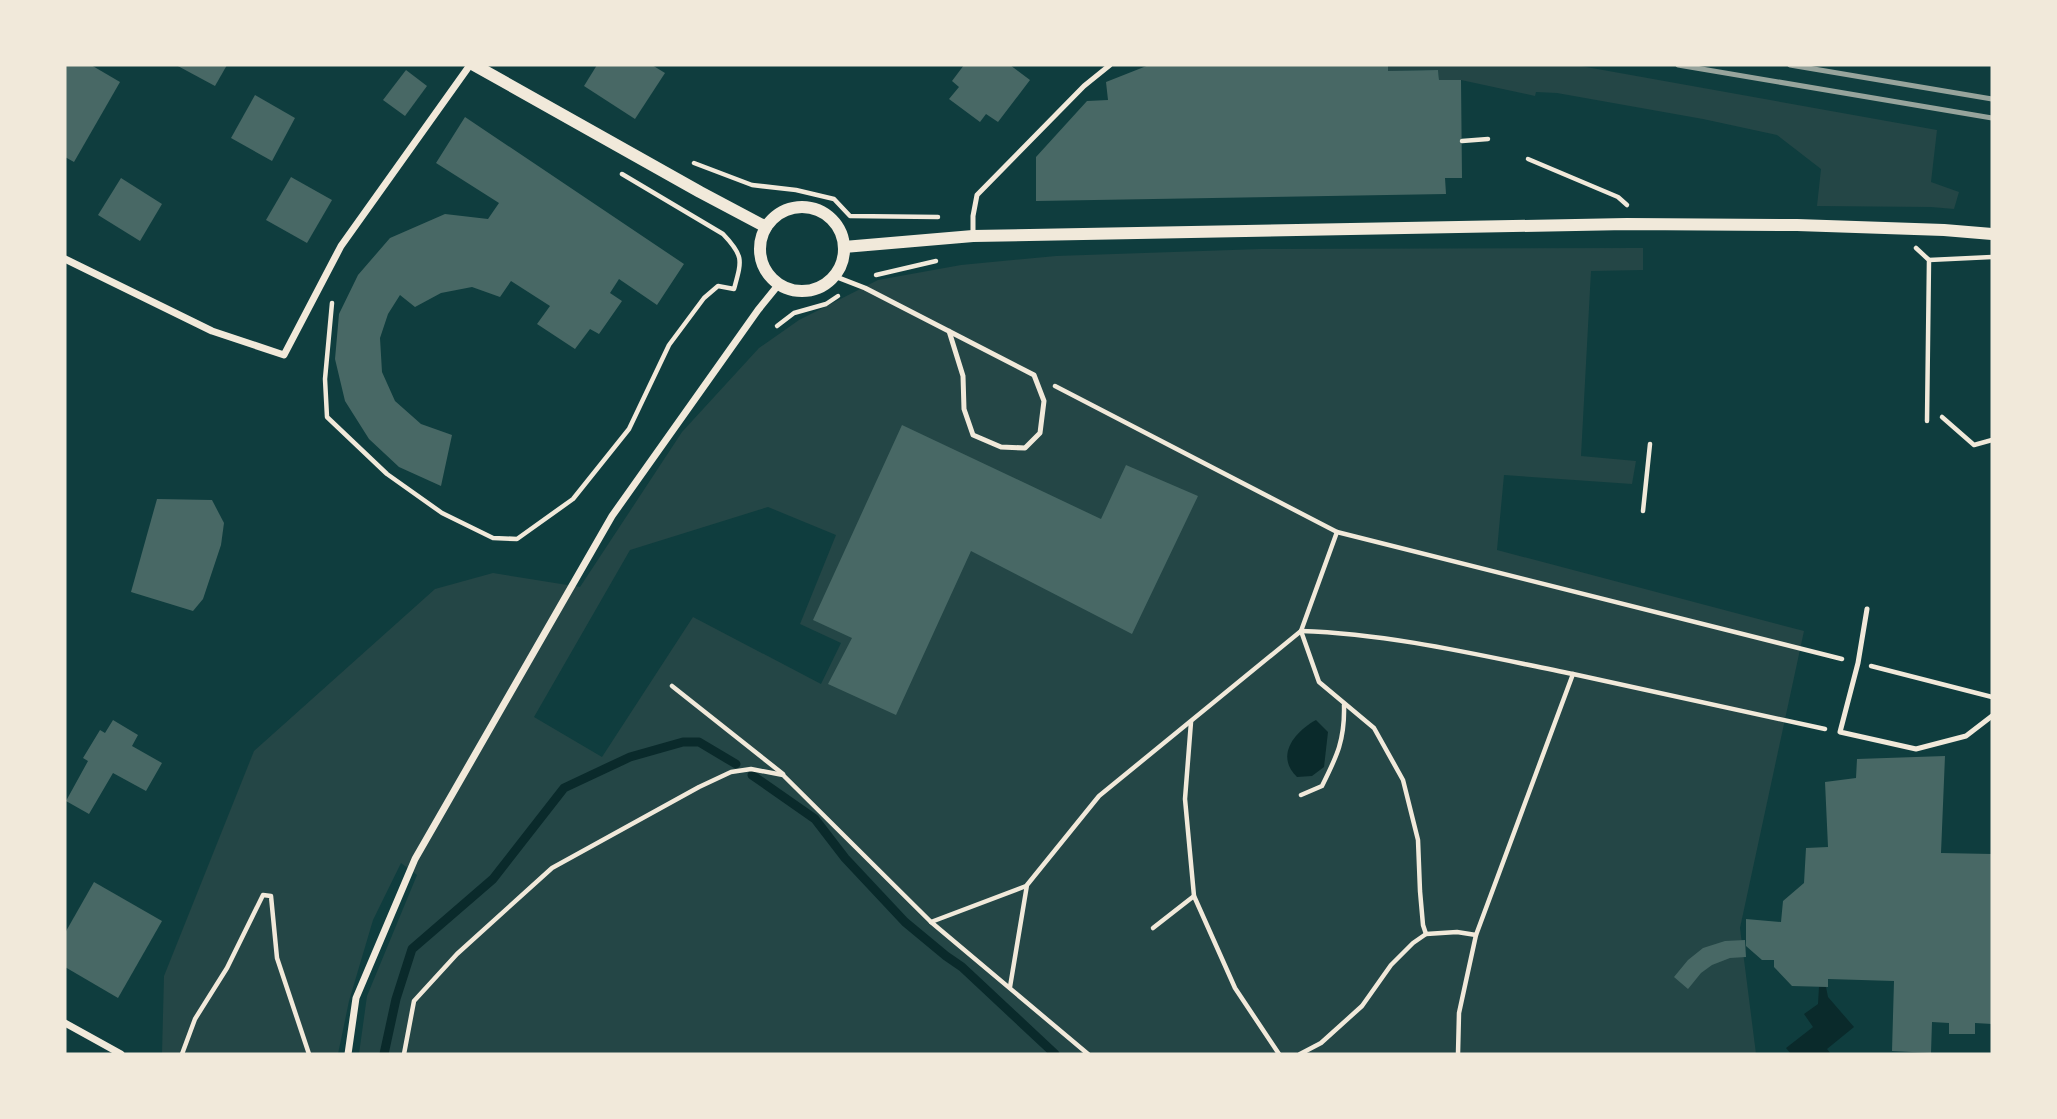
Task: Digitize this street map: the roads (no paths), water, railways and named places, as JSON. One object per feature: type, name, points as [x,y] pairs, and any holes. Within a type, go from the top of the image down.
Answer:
[{"type":"street","points":[[65,259],[212,331],[284,355],[341,246],[472,65],[766,227]]},
{"type":"street","points":[[799,207],[813,208],[825,213],[835,222],[845,247],[844,258],[834,276],[814,290],[802,291],[789,290],[769,275],[760,251],[766,227],[786,210],[799,207]]},
{"type":"street","points":[[845,247],[973,236],[1627,224],[1797,225],[1992,234]]},
{"type":"street","points":[[348,1054],[356,998],[415,859],[612,516],[779,284]]},
{"type":"street","points":[[65,1023],[121,1054]]},
{"type":"lane","points":[[973,236],[977,195],[1084,86],[1110,65]]},
{"type":"lane","points":[[834,276],[857,283],[1034,375],[1044,401],[1040,433],[1024,448],[1001,447],[973,435],[964,409],[963,376],[949,331]]},
{"type":"lane","points":[[1867,609],[1858,663],[1840,732],[1916,749],[1966,736],[1992,716]]},
{"type":"waterway","points":[[384,1054],[396,999],[412,949],[493,879],[564,788],[630,757],[683,742],[699,742],[736,764]]},
{"type":"waterway","points":[[752,775],[815,819],[845,858],[905,922],[962,967],[1055,1054]]},
{"type":"railway","points":[[1678,65],[1992,118]]},
{"type":"railway","points":[[1790,65],[1992,99]]}]
